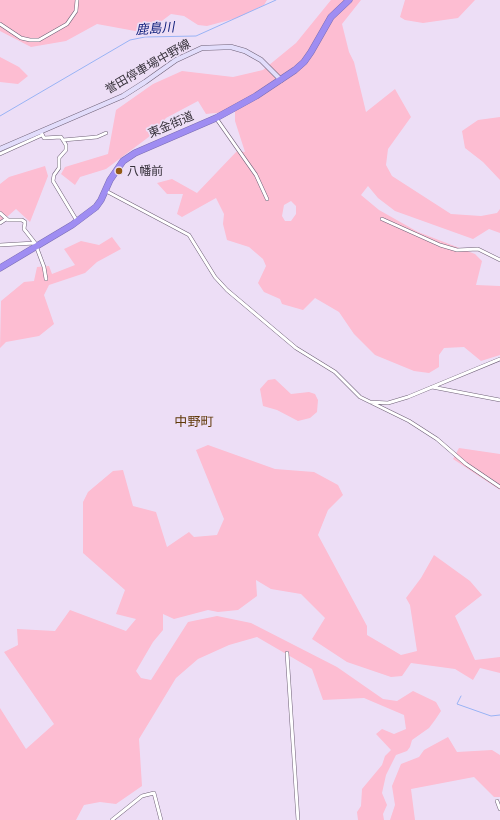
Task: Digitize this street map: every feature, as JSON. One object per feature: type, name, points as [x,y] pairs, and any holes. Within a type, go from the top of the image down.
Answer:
[{"type":"highway","name":"東金街道","points":[[0,268],[35,245],[77,221],[96,207],[114,173],[123,161],[135,153],[216,118],[281,80],[304,62],[331,17],[349,0]]},
{"type":"main road","name":"誉田停車場中野線","points":[[0,149],[42,134],[123,96],[188,53],[202,48],[217,46],[231,47],[245,51],[261,60],[275,72],[281,80]]},
{"type":"street","points":[[0,24],[20,38],[39,40],[67,24],[76,11],[77,0]]},
{"type":"street","points":[[216,118],[256,175],[267,199]]},
{"type":"street","points":[[63,140],[97,137],[106,133]]},
{"type":"street","points":[[0,154],[42,134],[48,139],[61,137],[66,145],[66,150],[59,158],[59,168],[54,175],[53,181],[77,221]]},
{"type":"street","points":[[106,190],[189,235],[215,277],[227,290],[296,348],[335,372],[353,392],[369,402],[409,421],[437,439],[466,464],[500,486]]},
{"type":"street","points":[[0,213],[6,219],[24,221],[24,229],[35,245],[44,267],[46,279]]},
{"type":"street","points":[[0,223],[6,219]]},
{"type":"street","points":[[382,219],[440,246],[457,250],[478,249],[500,260]]},
{"type":"street","points":[[0,245],[35,245]]},
{"type":"street","points":[[369,402],[388,403],[408,397],[500,358]]},
{"type":"street","points":[[432,387],[500,400]]},
{"type":"street","points":[[286,653],[298,820]]},
{"type":"street","points":[[112,820],[142,796],[154,793],[161,820]]},
{"type":"street","points":[[497,801],[500,808]]},
{"type":"shaded area","points":[[0,0],[267,0],[264,5],[237,18],[207,26],[198,25],[184,16],[171,14],[146,33],[97,24],[66,41],[31,47],[0,31]]},
{"type":"shaded area","points":[[331,0],[361,0],[342,24],[349,52],[354,62],[366,112],[395,89],[411,117],[388,149],[386,165],[392,176],[451,214],[481,216],[497,213],[500,209],[500,233],[489,229],[473,239],[395,211],[378,198],[368,186],[361,195],[379,210],[418,232],[475,254],[482,261],[476,285],[500,286],[500,355],[481,361],[464,347],[444,348],[439,355],[439,367],[429,373],[414,371],[375,355],[354,334],[339,312],[315,298],[303,310],[282,304],[280,299],[264,292],[258,283],[266,266],[263,259],[249,247],[227,240],[223,224],[224,214],[216,198],[182,217],[177,214],[183,194],[167,194],[157,183],[172,179],[197,193],[237,151],[245,152],[235,121],[235,111],[206,114],[198,101],[166,118],[154,133],[106,169],[80,177],[75,185],[61,174],[65,167],[108,154],[116,110],[153,84],[182,71],[233,77],[263,70],[296,43]],"holes":[[[291,201],[296,206],[296,214],[291,221],[285,221],[282,216],[284,205]]]},
{"type":"shaded area","points":[[405,0],[475,0],[458,18],[423,23],[405,20],[400,17]]},
{"type":"shaded area","points":[[0,57],[19,67],[28,76],[18,84],[0,82]]},
{"type":"shaded area","points":[[500,117],[500,180],[483,162],[465,148],[462,131],[478,120]]},
{"type":"shaded area","points":[[45,166],[48,176],[30,222],[16,209],[0,223],[0,184],[9,177]]},
{"type":"shaded area","points":[[112,237],[121,249],[97,262],[85,273],[49,285],[44,295],[54,324],[39,336],[6,342],[0,348],[1,301],[24,282],[34,281],[37,267],[49,266],[52,274],[75,265],[64,249],[81,241],[99,245]]},
{"type":"shaded area","points":[[275,379],[291,394],[309,392],[315,394],[318,400],[317,412],[310,418],[298,421],[277,410],[263,406],[260,389],[268,380]]},
{"type":"shaded area","points":[[208,445],[275,469],[314,472],[338,485],[343,495],[328,510],[318,535],[367,626],[367,635],[401,655],[417,651],[410,605],[406,598],[421,578],[434,555],[470,581],[482,595],[455,616],[475,660],[500,657],[500,673],[480,668],[473,680],[455,669],[411,663],[402,676],[391,677],[347,662],[312,639],[325,618],[301,594],[271,589],[256,580],[257,596],[238,610],[218,612],[208,610],[174,619],[163,614],[163,630],[153,642],[136,671],[141,678],[151,680],[188,622],[217,616],[251,623],[337,667],[383,699],[397,701],[413,691],[436,702],[441,711],[435,720],[429,728],[412,740],[407,751],[396,755],[386,775],[382,793],[387,805],[383,814],[384,820],[358,820],[357,812],[361,806],[362,789],[382,765],[385,756],[391,750],[376,734],[382,729],[394,734],[406,729],[404,715],[364,698],[323,700],[312,669],[257,637],[229,645],[198,659],[176,678],[139,739],[142,786],[116,804],[100,802],[84,805],[76,820],[0,820],[0,708],[26,749],[54,724],[4,652],[18,645],[17,629],[55,631],[70,610],[126,631],[136,619],[116,614],[125,590],[83,553],[83,502],[88,492],[113,471],[123,470],[133,506],[156,512],[167,547],[189,532],[194,537],[217,535],[224,519],[196,450]]},
{"type":"shaded area","points":[[459,448],[500,454],[500,490],[453,459]]},
{"type":"shaded area","points":[[448,737],[457,752],[492,750],[500,755],[500,797],[494,797],[474,777],[411,789],[415,820],[390,820],[395,805],[392,786],[401,764],[419,757],[424,750]]},
{"type":"waterway","name":"鹿島川","points":[[0,116],[130,40],[145,37],[196,36],[276,0]]},
{"type":"waterway","points":[[461,696],[457,704],[491,716],[500,715]]},
{"type":"place","name":"八幡前","points":[[119,171]]},
{"type":"district","name":"中野町","points":[[194,422]]}]
